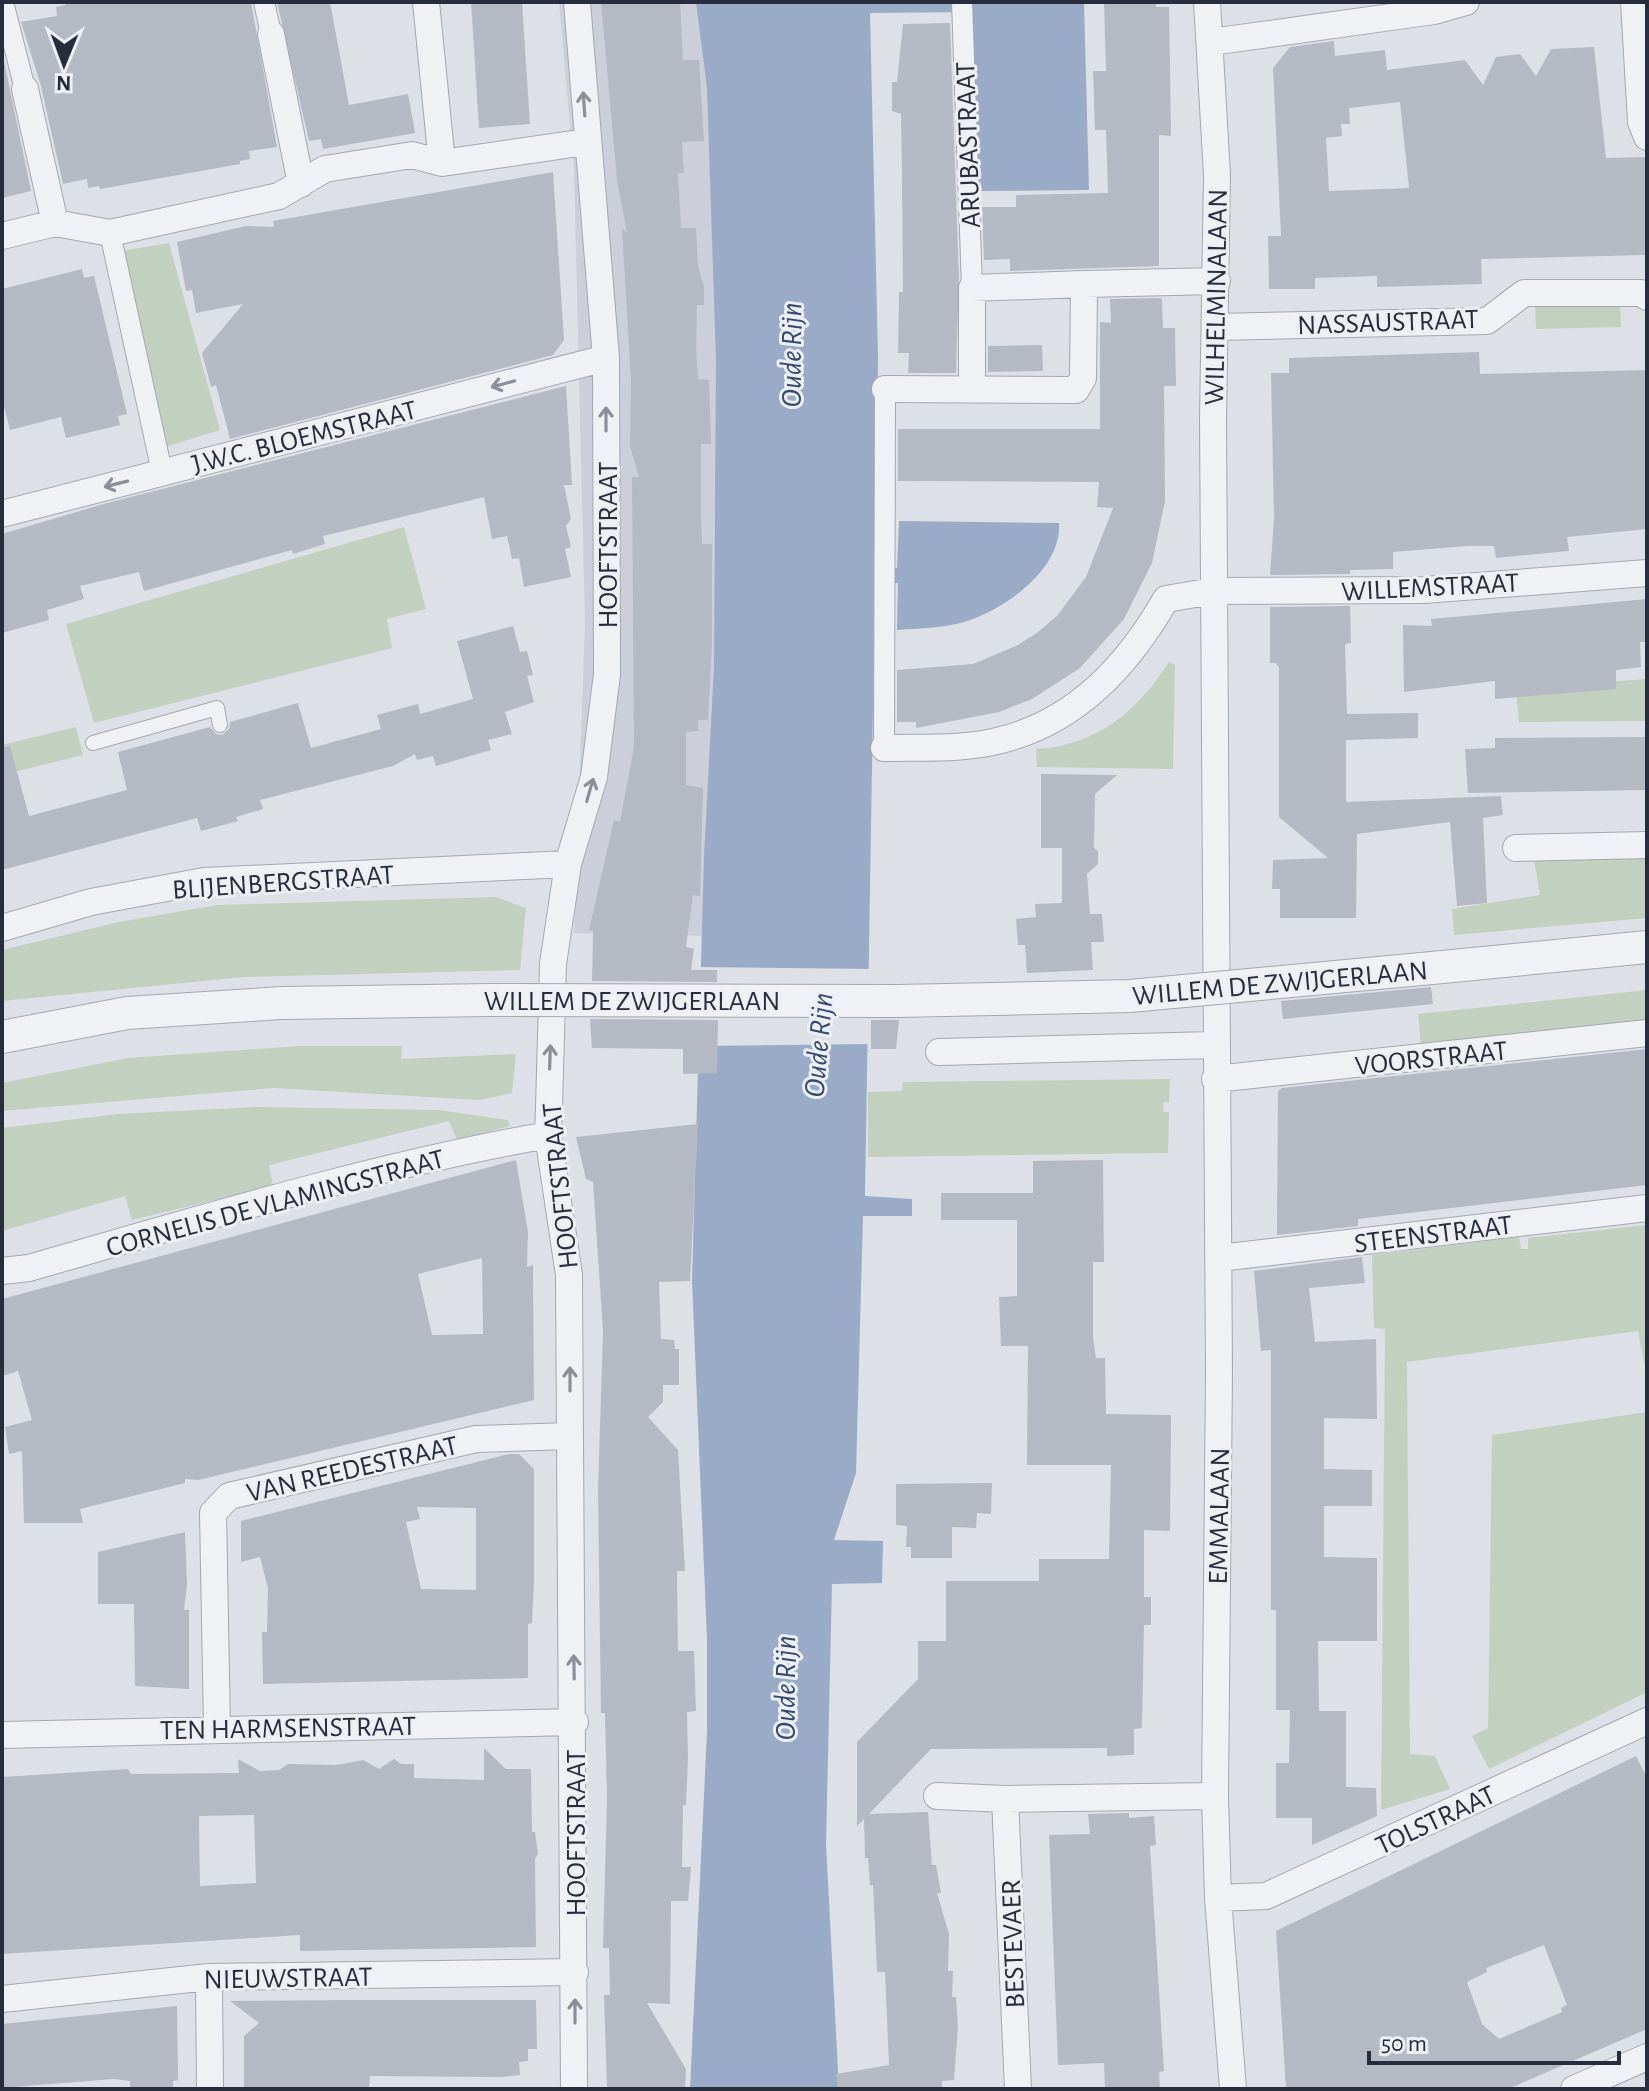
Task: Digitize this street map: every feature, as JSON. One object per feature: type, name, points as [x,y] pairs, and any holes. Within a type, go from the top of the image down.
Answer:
[{"type":"street","points":[[3,2],[55,223]]},
{"type":"street","points":[[264,2],[301,184]]},
{"type":"street","points":[[426,2],[442,163]]},
{"type":"street","name":"HOOFTSTRAAT","points":[[574,2089],[575,1722],[569,1275],[548,1135],[553,964],[568,864],[594,777],[607,674],[606,358],[577,2]]},
{"type":"street","name":"WILHELMINALAAN","points":[[1207,2],[1217,175],[1214,943]]},
{"type":"street","points":[[1211,42],[1434,11],[1466,2]]},
{"type":"street","points":[[1634,2],[1641,122],[1647,137]]},
{"type":"street","name":"ARUBASTRAAT","points":[[962,12],[972,288],[972,388]]},
{"type":"street","points":[[2,236],[55,223],[110,233],[279,196],[325,169],[412,155],[442,163],[586,142]]},
{"type":"street","points":[[110,233],[162,472]]},
{"type":"street","points":[[972,288],[1217,281]]},
{"type":"street","points":[[1084,284],[1083,378],[1076,390],[885,389],[884,748],[943,747],[1002,740],[1072,710],[1104,683],[1142,640],[1166,599],[1213,591]]},
{"type":"street","name":"NASSAUSTRAAT","points":[[1216,327],[1487,321],[1524,293],[1641,293],[1647,297]]},
{"type":"street","name":"J.W.C. BLOEMSTRAAT","points":[[2,514],[606,358]]},
{"type":"street","name":"WILLEMSTRAAT","points":[[1213,591],[1424,590],[1647,573]]},
{"type":"street","points":[[1516,848],[1647,845]]},
{"type":"street","name":"BLIJENBERGSTRAAT","points":[[2,928],[91,902],[204,881],[568,864]]},
{"type":"street","name":"EMMALAAN","points":[[1214,943],[1219,1258],[1215,1796],[1218,1898],[1233,2089]]},
{"type":"street","name":"WILLEM DE ZWIJGERLAAN","points":[[2,1037],[127,1013],[282,1003],[897,1001],[1130,996],[1647,947]]},
{"type":"street","name":"VOORSTRAAT","points":[[1215,1079],[1647,1033]]},
{"type":"street","points":[[939,1052],[1214,1045]]},
{"type":"street","name":"CORNELIS DE VLAMINGSTRAAT","points":[[2,1271],[29,1268],[259,1203],[489,1145],[548,1135]]},
{"type":"street","name":"STEENSTRAAT","points":[[1219,1258],[1647,1208]]},
{"type":"street","name":"VAN REEDESTRAAT","points":[[217,1728],[213,1513],[229,1496],[476,1439],[570,1436]]},
{"type":"street","name":"TOLSTRAAT","points":[[1218,1898],[1266,1896],[1647,1721]]},
{"type":"street","name":"TEN HARMSENSTRAAT","points":[[2,1735],[575,1722]]},
{"type":"street","points":[[937,1796],[1005,1799],[1215,1796]]},
{"type":"street","name":"BESTEVAER","points":[[1005,1799],[1018,2089]]},
{"type":"street","name":"NIEUWSTRAAT","points":[[2,1999],[209,1977],[575,1972]]},
{"type":"street","points":[[209,1977],[210,2089]]},
{"type":"street","points":[[1574,2089],[1647,2057]]},
{"type":"lane","points":[[93,743],[217,708],[220,725]]},
{"type":"shaded area","points":[[559,2],[730,2],[710,936],[574,933],[585,623],[574,170]]},
{"type":"green space","points":[[169,243],[220,430],[165,447],[121,251]]},
{"type":"green space","points":[[1620,301],[1621,327],[1536,329],[1535,303]]},
{"type":"green space","points":[[404,527],[426,609],[387,619],[392,648],[94,723],[66,624]]},
{"type":"green space","points":[[1169,662],[1175,665],[1173,769],[1037,767],[1036,749],[1078,741],[1113,723],[1144,696]]},
{"type":"green space","points":[[1647,679],[1647,721],[1519,722],[1516,688]]},
{"type":"green space","points":[[76,727],[83,755],[2,775],[2,745]]},
{"type":"green space","points":[[1647,857],[1647,918],[1454,935],[1452,909],[1540,895],[1534,859]]},
{"type":"green space","points":[[496,897],[526,908],[520,970],[243,977],[2,1001],[2,950],[119,922],[217,905]]},
{"type":"green space","points":[[1647,990],[1647,1020],[1421,1044],[1418,1014]]},
{"type":"green space","points":[[300,1046],[402,1046],[401,1059],[516,1054],[512,1093],[480,1100],[273,1088],[2,1111],[2,1083],[128,1058]]},
{"type":"green space","points":[[1170,1079],[1169,1102],[1163,1102],[1164,1112],[1169,1112],[1168,1153],[868,1157],[868,1092],[902,1091],[903,1082]]},
{"type":"green space","points":[[257,1107],[439,1110],[508,1120],[510,1126],[457,1140],[449,1121],[269,1165],[273,1186],[132,1220],[125,1196],[2,1231],[2,1128],[118,1114]]},
{"type":"green space","points":[[1647,1225],[1647,1379],[1638,1331],[1407,1362],[1410,1754],[1435,1756],[1450,1789],[1381,1810],[1385,1329],[1374,1328],[1372,1255],[1519,1237],[1521,1249],[1528,1249],[1528,1238]]},
{"type":"green space","points":[[1647,1412],[1647,1692],[1489,1769],[1472,1736],[1488,1728],[1492,1435]]},
{"type":"water","name":"Oude Rijn","points":[[696,2],[1084,2],[1089,190],[977,191],[971,12],[870,13],[878,355],[876,569],[897,568],[899,521],[1059,523],[1053,553],[1033,580],[1006,602],[968,621],[897,630],[898,583],[875,583],[865,1196],[912,1199],[912,1216],[863,1216],[856,1473],[834,1540],[883,1541],[882,1583],[832,1584],[826,1844],[839,2089],[690,2089],[707,1732],[707,1640],[692,1281],[704,857],[714,666],[716,361],[707,88]]},
{"type":"pier","points":[[698,967],[874,969],[872,1044],[696,1046]]},
{"type":"building","points":[[66,2],[251,2],[277,147],[249,151],[250,159],[240,161],[240,164],[100,189],[99,186],[88,188],[87,179],[63,184],[41,86],[21,22],[57,16],[56,7],[66,5]]},
{"type":"building","points":[[277,2],[330,2],[349,105],[408,94],[415,133],[323,149],[321,139],[309,141]]},
{"type":"building","points":[[471,2],[522,2],[530,124],[479,128]]},
{"type":"building","points":[[601,2],[680,2],[683,60],[699,60],[704,141],[682,142],[684,173],[678,173],[681,228],[696,228],[698,266],[704,287],[704,305],[697,305],[696,348],[698,379],[709,380],[711,444],[701,444],[701,516],[702,544],[712,544],[712,644],[708,720],[698,720],[698,731],[686,732],[686,785],[703,788],[700,896],[693,895],[686,947],[694,949],[691,970],[717,970],[717,982],[592,981],[593,931],[589,930],[614,820],[620,822],[634,747],[632,477],[639,477],[630,446],[631,379],[622,229],[627,233],[617,180]]},
{"type":"building","points":[[1104,2],[1156,2],[1156,7],[1169,7],[1171,136],[1159,135],[1159,266],[1010,271],[1010,259],[984,260],[982,207],[1016,207],[1016,195],[1108,193],[1106,130],[1095,130],[1093,71],[1106,71]]},
{"type":"building","points":[[950,23],[959,279],[956,373],[908,373],[909,353],[898,353],[899,292],[903,292],[901,114],[892,111],[892,82],[897,82],[903,24]]},
{"type":"building","points":[[1334,41],[1335,56],[1385,50],[1387,70],[1465,60],[1483,85],[1496,57],[1520,54],[1536,76],[1551,49],[1594,47],[1606,158],[1647,157],[1647,255],[1481,259],[1482,284],[1377,287],[1377,276],[1315,278],[1315,289],[1269,289],[1268,236],[1281,236],[1273,68],[1290,47]],"holes":[[[1400,102],[1409,188],[1329,191],[1326,138],[1342,136],[1341,124],[1350,124],[1349,108]]]},
{"type":"building","points":[[2,51],[31,191],[2,198]]},
{"type":"building","points":[[553,172],[564,340],[553,355],[230,439],[216,385],[211,387],[202,353],[243,304],[196,313],[192,290],[186,291],[177,242],[246,226],[274,227],[273,221]]},
{"type":"building","points":[[82,269],[84,278],[94,276],[127,414],[118,416],[120,425],[66,438],[61,417],[10,430],[2,398],[2,289]]},
{"type":"building","points":[[1110,299],[1162,299],[1163,328],[1175,328],[1176,386],[1164,386],[1165,501],[1152,563],[1124,619],[1080,668],[1032,699],[999,712],[916,728],[916,722],[897,722],[897,670],[973,664],[1018,645],[1057,616],[1086,577],[1113,508],[1097,507],[1099,482],[898,481],[898,429],[1100,429],[1100,322],[1111,323]]},
{"type":"building","points":[[1042,345],[1043,371],[988,372],[988,346]]},
{"type":"building","points":[[1479,352],[1480,374],[1647,370],[1647,529],[1567,537],[1569,551],[1496,558],[1494,546],[1467,546],[1393,552],[1393,569],[1350,570],[1350,574],[1270,575],[1274,519],[1271,373],[1289,373],[1289,358]]},
{"type":"building","points":[[566,386],[572,485],[564,485],[571,519],[566,526],[571,547],[565,549],[571,577],[524,587],[519,558],[512,559],[507,536],[492,539],[484,497],[323,536],[325,544],[293,554],[292,550],[144,591],[139,572],[80,586],[84,599],[47,610],[49,620],[2,633],[2,534],[107,503]]},
{"type":"building","points":[[1647,599],[1647,642],[1640,642],[1641,667],[1616,670],[1616,689],[1495,699],[1495,681],[1404,692],[1403,625],[1432,626],[1431,619]]},
{"type":"building","points":[[1350,606],[1351,643],[1345,644],[1347,714],[1418,713],[1418,738],[1346,740],[1346,802],[1501,796],[1503,815],[1483,818],[1487,903],[1457,906],[1450,822],[1357,834],[1356,918],[1280,918],[1280,889],[1272,889],[1273,860],[1328,858],[1279,817],[1279,668],[1276,663],[1270,663],[1270,607]]},
{"type":"building","points":[[513,626],[520,652],[527,651],[533,675],[527,676],[534,702],[505,712],[512,734],[488,740],[491,750],[436,766],[433,756],[417,760],[415,754],[393,766],[260,800],[263,809],[236,817],[238,821],[201,831],[197,818],[2,870],[2,748],[10,746],[29,816],[127,790],[118,752],[210,727],[216,734],[222,735],[229,729],[230,722],[298,703],[311,748],[381,729],[377,715],[418,704],[420,714],[473,699],[457,641]]},
{"type":"building","points":[[1647,737],[1647,790],[1468,793],[1465,749],[1495,748],[1495,738]]},
{"type":"building","points":[[1041,774],[1117,775],[1095,794],[1094,848],[1098,851],[1098,864],[1087,874],[1090,914],[1102,914],[1104,942],[1091,942],[1093,970],[1027,973],[1025,945],[1018,945],[1016,919],[1036,917],[1035,904],[1062,903],[1062,848],[1041,848]]},
{"type":"building","points":[[1431,987],[1433,1004],[1283,1019],[1281,1001]]},
{"type":"building","points":[[590,1019],[718,1020],[717,1073],[683,1074],[683,1049],[592,1048]]},
{"type":"building","points":[[871,1020],[899,1020],[896,1049],[871,1049]]},
{"type":"building","points":[[1647,1049],[1647,1185],[1358,1219],[1358,1226],[1277,1235],[1278,1091],[1282,1088]]},
{"type":"building","points":[[698,1124],[690,1281],[659,1282],[661,1339],[674,1340],[675,1349],[679,1349],[679,1385],[663,1385],[663,1402],[648,1417],[678,1450],[685,1571],[677,1571],[678,1651],[694,1651],[696,1711],[687,1712],[686,1805],[683,1805],[682,1867],[691,1867],[688,1901],[671,1901],[670,2004],[647,2003],[686,2069],[685,2089],[607,2087],[604,1995],[610,1995],[609,1948],[603,1948],[607,1798],[605,1713],[601,1713],[598,1491],[603,1330],[593,1182],[586,1179],[576,1137]]},
{"type":"building","points":[[516,1160],[528,1232],[527,1267],[533,1265],[534,1400],[198,1480],[185,1479],[185,1483],[80,1509],[83,1523],[24,1523],[22,1451],[9,1454],[5,1427],[32,1420],[18,1371],[2,1376],[2,1299]],"holes":[[[482,1258],[483,1334],[432,1335],[418,1274]]]},
{"type":"building","points":[[1103,1160],[1104,1262],[1093,1262],[1093,1338],[1096,1358],[1105,1358],[1106,1414],[1171,1415],[1170,1531],[1144,1530],[1144,1597],[1151,1597],[1151,1625],[1144,1625],[1142,1728],[1134,1729],[1134,1755],[1107,1756],[1107,1748],[931,1749],[869,1814],[928,1812],[932,1865],[936,1865],[941,1893],[937,1893],[949,1934],[948,1971],[953,1971],[952,1997],[956,1997],[958,2027],[954,2080],[942,2081],[942,2089],[838,2089],[836,2074],[889,2065],[885,1972],[877,1972],[873,1885],[870,1885],[868,1858],[865,1858],[864,1819],[857,1826],[857,1742],[918,1679],[918,1641],[946,1641],[946,1581],[1039,1581],[1039,1559],[1109,1559],[1111,1465],[1027,1465],[1028,1346],[1001,1346],[999,1297],[1017,1296],[1017,1220],[941,1220],[941,1193],[1033,1193],[1033,1161]]},
{"type":"building","points":[[1362,1257],[1365,1283],[1309,1288],[1315,1342],[1376,1339],[1377,1419],[1324,1418],[1324,1469],[1372,1470],[1372,1506],[1324,1506],[1324,1557],[1377,1558],[1377,1641],[1318,1641],[1319,1711],[1346,1711],[1346,1787],[1376,1788],[1377,1816],[1312,1845],[1312,1818],[1276,1818],[1276,1763],[1289,1763],[1290,1710],[1276,1710],[1276,1610],[1271,1610],[1271,1350],[1261,1351],[1254,1271]]},
{"type":"building","points":[[519,1454],[534,1469],[534,1582],[532,1623],[528,1624],[528,1678],[263,1684],[262,1632],[267,1632],[268,1589],[260,1557],[241,1562],[241,1521]],"holes":[[[417,1507],[476,1508],[476,1590],[421,1589],[406,1522],[420,1519]]]},
{"type":"building","points":[[992,1483],[991,1514],[977,1513],[976,1528],[952,1527],[952,1558],[911,1558],[911,1547],[906,1547],[907,1526],[896,1525],[896,1484]]},
{"type":"building","points":[[185,1532],[187,1584],[184,1610],[189,1610],[189,1689],[135,1686],[134,1604],[98,1604],[98,1552]]},
{"type":"building","points":[[484,1748],[506,1769],[531,1769],[532,1832],[535,1832],[538,1854],[535,1859],[536,1947],[300,1951],[300,1935],[2,1954],[2,1777],[128,1769],[131,1774],[239,1773],[238,1759],[260,1771],[279,1770],[288,1764],[337,1765],[363,1760],[379,1769],[394,1759],[401,1764],[414,1764],[414,1778],[484,1780]],"holes":[[[254,1815],[256,1883],[200,1886],[199,1816]]]},
{"type":"building","points":[[1636,1756],[1647,1778],[1647,2029],[1508,2089],[1286,2089],[1276,1931]],"holes":[[[1544,1945],[1567,2005],[1561,2008],[1562,2012],[1499,2039],[1482,2024],[1467,1982],[1487,1972],[1486,1968]]]},
{"type":"building","points":[[1129,1813],[1129,1818],[1154,1816],[1156,1845],[1150,1846],[1164,2071],[1159,2072],[1160,2089],[1105,2089],[1104,2063],[1058,2065],[1049,1835],[1090,1834],[1088,1814]]},
{"type":"building","points":[[536,2000],[537,2049],[528,2049],[528,2061],[519,2062],[520,2075],[370,2076],[369,2087],[244,2089],[244,2036],[259,2023],[230,2001]]},
{"type":"building","points":[[177,2006],[178,2080],[173,2081],[173,2089],[130,2089],[130,2081],[114,2079],[2,2088],[2,2024]]}]
